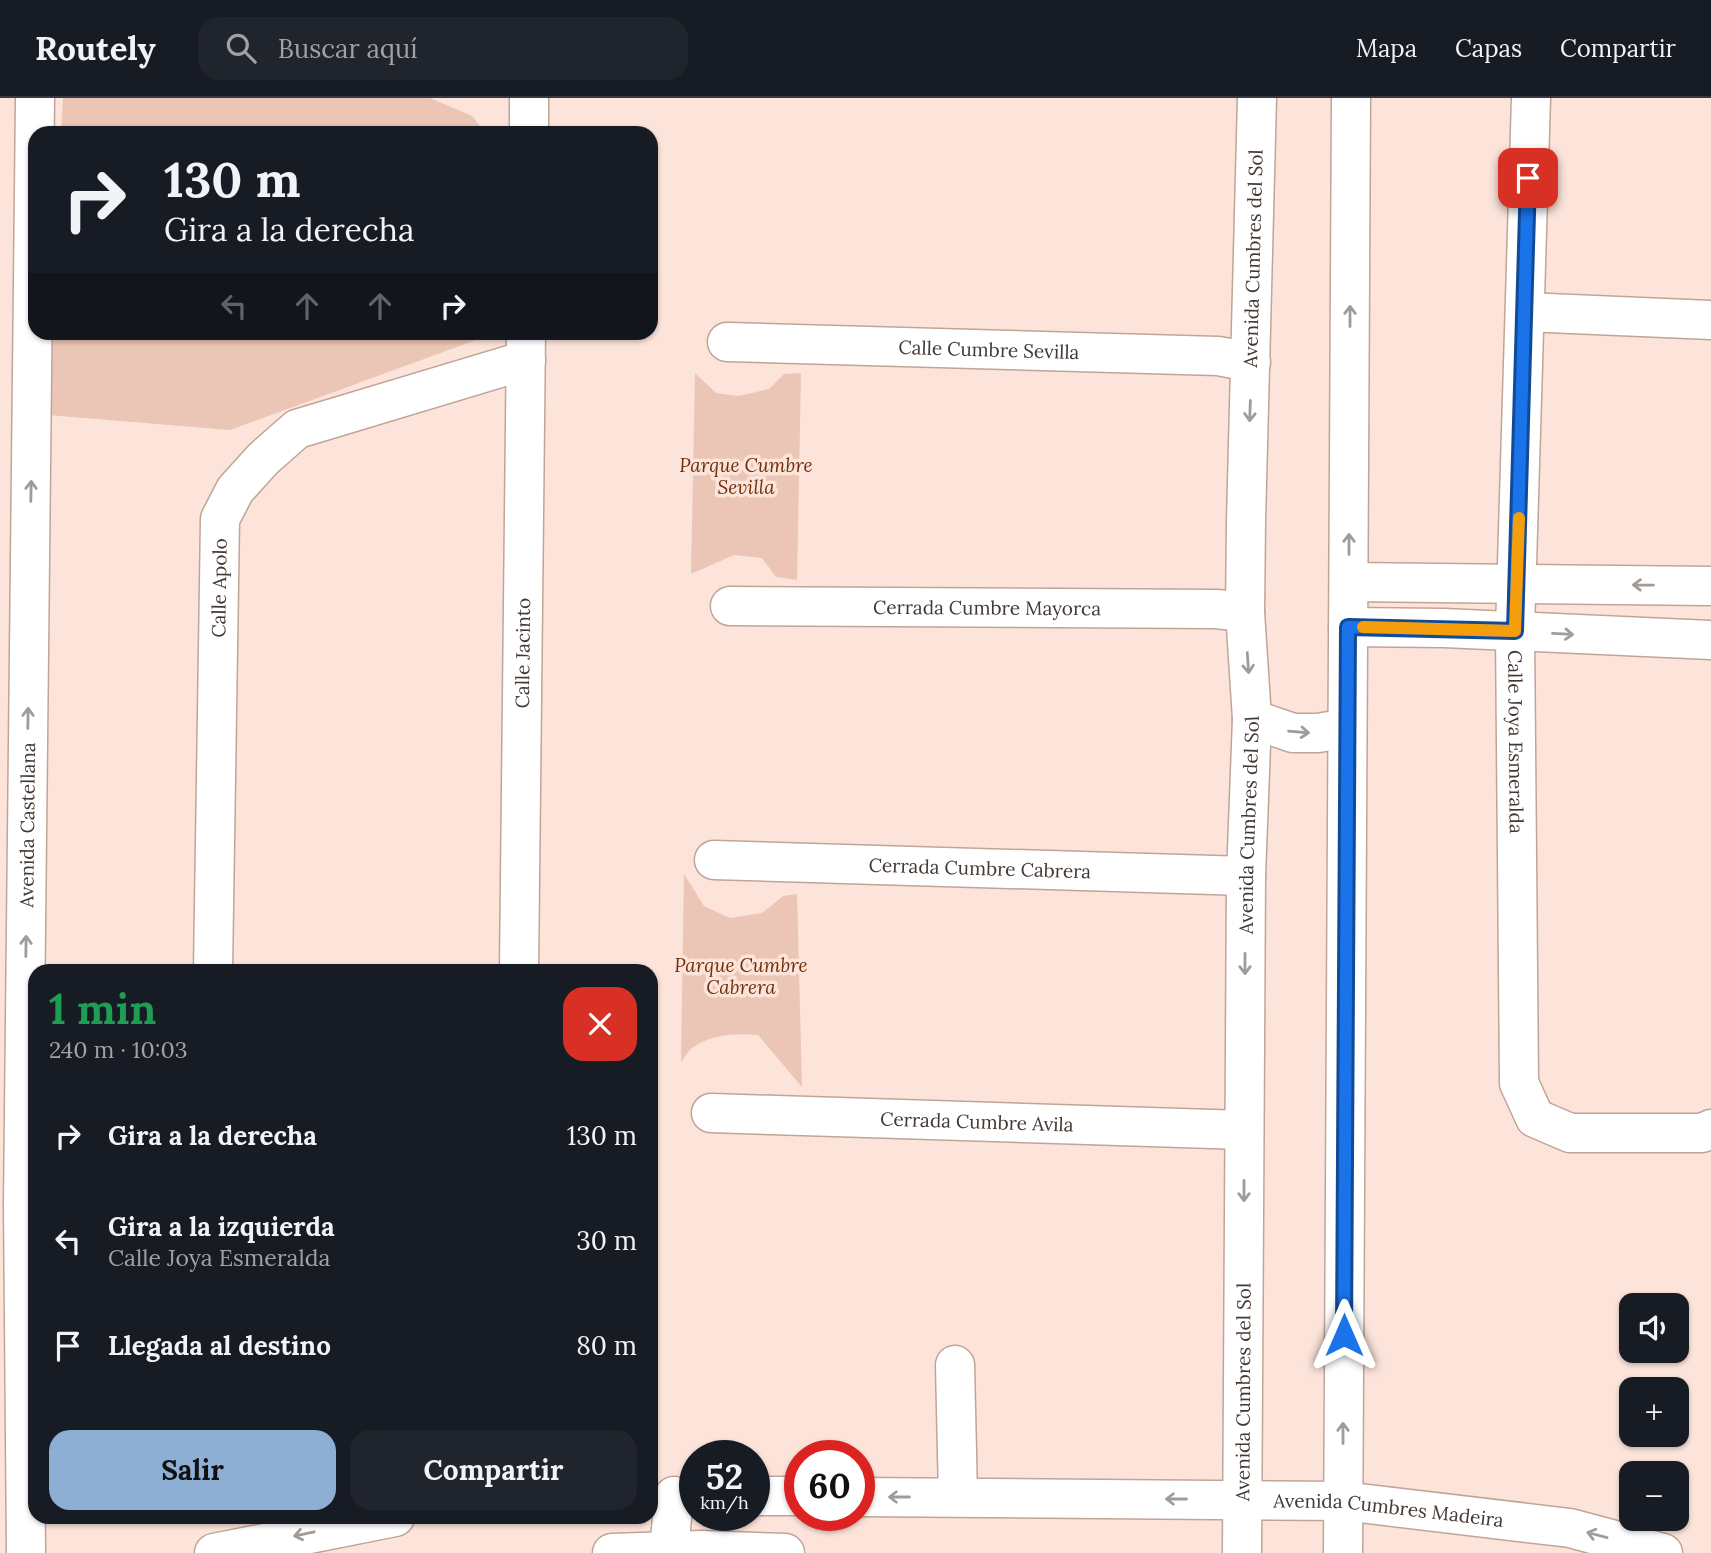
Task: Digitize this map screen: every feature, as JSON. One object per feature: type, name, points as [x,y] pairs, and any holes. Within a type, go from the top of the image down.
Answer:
[{"type":"street","name":"Avenida Castellana","points":[[35,98],[35,126]]},
{"type":"street","points":[[529,98],[529,126]]},
{"type":"street","name":"Avenida Cumbres del Sol","points":[[1242,1553],[1246,876],[1252,719],[1245,612],[1257,98]]},
{"type":"street","points":[[1343,1553],[1351,98]]},
{"type":"street","name":"Calle Joya Esmeralda","points":[[1531,98],[1515,631],[1518,1083],[1535,1118],[1570,1133],[1702,1133],[1711,1129]]},
{"type":"street","points":[[1525,312],[1711,320]]},
{"type":"street","name":"Avenida Castellana","points":[[31,964],[34,340]]},
{"type":"street","name":"Calle Cumbre Sevilla","points":[[727,342],[1218,356],[1251,362]]},
{"type":"street","name":"Calle Apolo","points":[[213,964],[220,519],[235,490],[263,459],[297,429],[526,346]]},
{"type":"street","name":"Calle Jacinto","points":[[519,964],[526,346]]},
{"type":"street","points":[[1349,582],[1711,586]]},
{"type":"street","name":"Cerrada Cumbre Mayorca","points":[[730,606],[1216,609],[1245,612]]},
{"type":"street","points":[[1348,627],[1711,640]]},
{"type":"street","points":[[1252,719],[1293,733],[1318,733],[1348,728]]},
{"type":"street","name":"Cerrada Cumbre Cabrera","points":[[715,860],[1246,876]]},
{"type":"street","name":"Cerrada Cumbre Avila","points":[[711,1113],[1244,1130]]},
{"type":"street","name":"Avenida Castellana","points":[[26,1553],[28,1318]]},
{"type":"street","points":[[955,1365],[958,1497]]},
{"type":"street","points":[[669,1551],[673,1496]]},
{"type":"street","name":"Avenida Cumbres Madeira","points":[[875,1497],[1343,1501],[1570,1528],[1663,1553]]},
{"type":"street","points":[[214,1553],[360,1524]]},
{"type":"street","points":[[612,1553],[701,1550],[785,1553]]},
{"type":"green space","points":[[63,98],[430,98],[472,116],[480,126],[61,126]]},
{"type":"green space","points":[[52,340],[476,340],[230,430],[48,415]]},
{"type":"green space","name":"Parque Cumbre Sevilla","points":[[695,373],[716,393],[738,396],[769,389],[784,374],[801,373],[797,580],[776,577],[762,558],[734,555],[691,574]]},
{"type":"green space","name":"Parque Cumbre Cabrera","points":[[684,874],[704,906],[730,918],[762,913],[783,896],[797,894],[802,1087],[758,1035],[715,1037],[692,1048],[681,1062]]},
{"type":"slow traffic","points":[[1363,627],[1515,631],[1519,518]]},
{"type":"route","points":[[1344,1335],[1348,627],[1515,631],[1528,178]]}]
